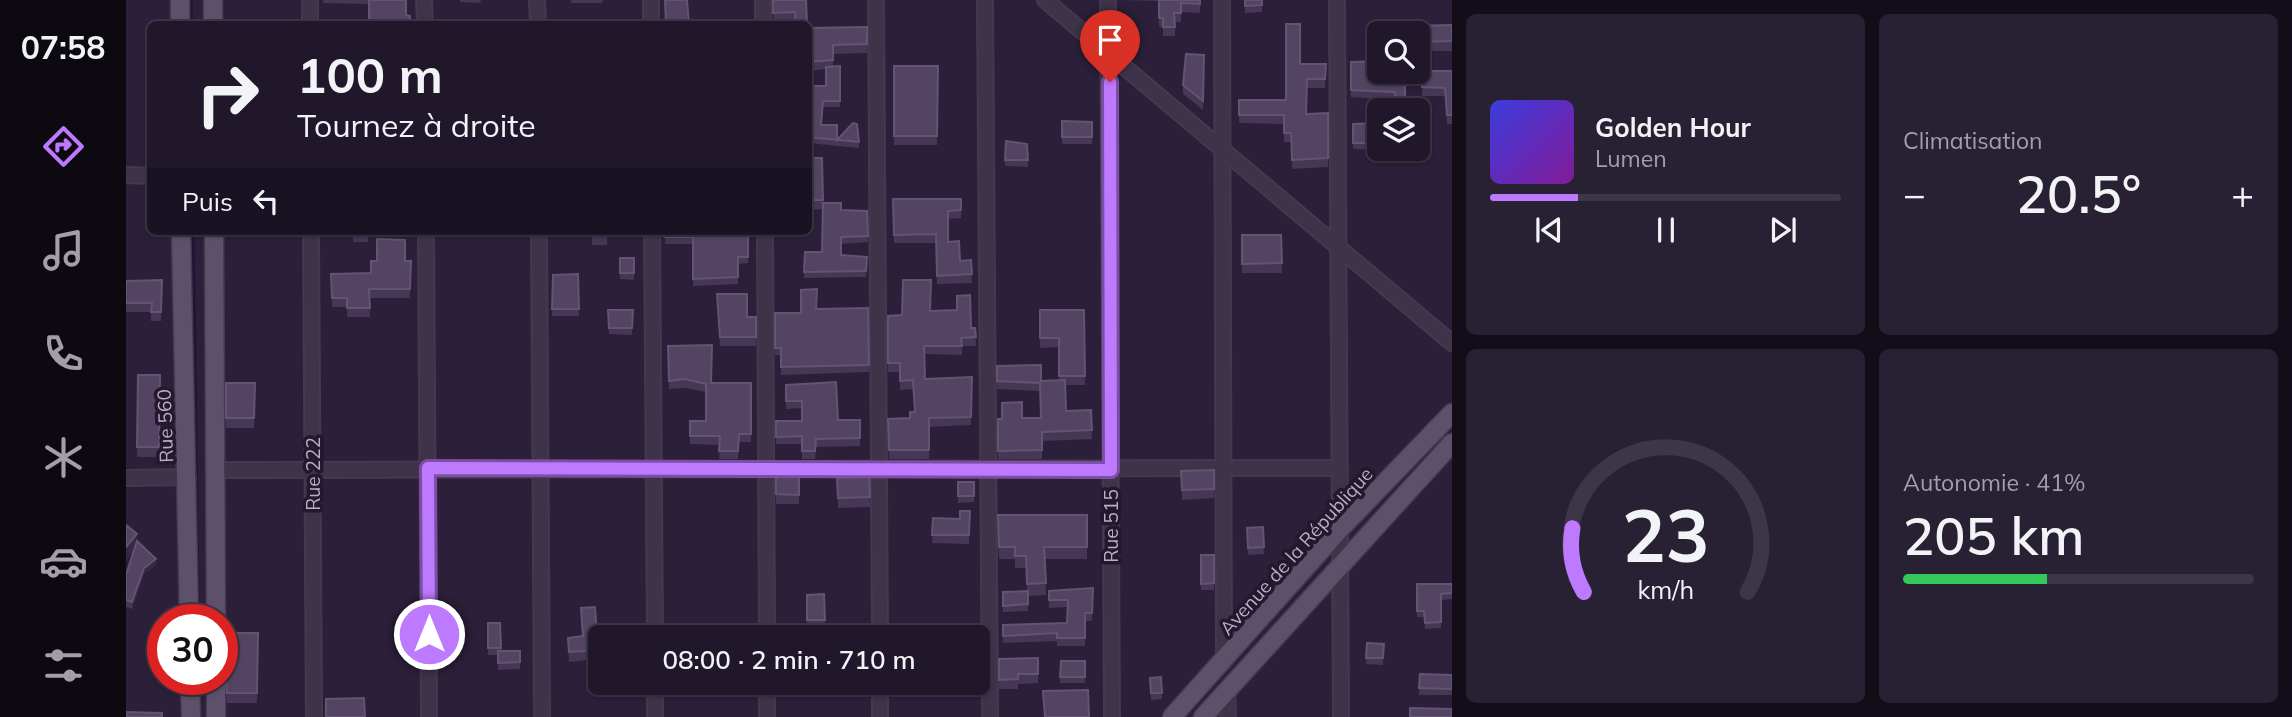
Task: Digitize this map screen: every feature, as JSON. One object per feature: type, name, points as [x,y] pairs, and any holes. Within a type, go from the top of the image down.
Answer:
[{"type":"main road","points":[[180,0],[180,21]]},
{"type":"main road","points":[[213,0],[213,21]]},
{"type":"main road","name":"Rue 560","points":[[181,235],[190,604]]},
{"type":"main road","points":[[214,235],[216,604]]},
{"type":"main road","name":"Avenue de la République","points":[[1172,717],[1224,662],[1340,529],[1452,413]]},
{"type":"main road","points":[[1203,717],[1452,443]]},
{"type":"main road","points":[[190,695],[191,717]]},
{"type":"main road","points":[[216,695],[216,717]]},
{"type":"street","points":[[310,0],[310,21]]},
{"type":"street","points":[[425,0],[425,21]]},
{"type":"street","points":[[537,0],[538,21]]},
{"type":"street","points":[[651,0],[651,21]]},
{"type":"street","points":[[763,0],[763,21]]},
{"type":"street","points":[[876,0],[880,625]]},
{"type":"street","points":[[985,0],[990,717]]},
{"type":"street","points":[[1045,0],[1452,343]]},
{"type":"street","name":"Rue 515","points":[[1108,0],[1112,717]]},
{"type":"street","points":[[1222,0],[1224,662]]},
{"type":"street","points":[[1337,0],[1341,717]]},
{"type":"street","points":[[126,176],[147,176]]},
{"type":"street","name":"Rue 222","points":[[311,235],[314,717]]},
{"type":"street","points":[[426,235],[429,717]]},
{"type":"street","points":[[539,235],[541,717]]},
{"type":"street","points":[[652,235],[654,625]]},
{"type":"street","points":[[765,235],[767,625]]},
{"type":"street","points":[[215,470],[1111,470],[1223,466],[1340,468]]},
{"type":"street","points":[[126,478],[188,477]]},
{"type":"street","points":[[1227,691],[1227,717]]},
{"type":"street","points":[[655,695],[655,717]]},
{"type":"street","points":[[767,695],[767,717]]},
{"type":"street","points":[[880,695],[880,717]]},
{"type":"building","points":[[369,0],[406,0],[406,15],[410,16],[410,21],[369,21]]},
{"type":"building","points":[[665,0],[687,0],[689,21],[666,21]]},
{"type":"building","points":[[773,0],[806,0],[807,21],[796,21],[795,12],[773,13]]},
{"type":"building","points":[[1159,0],[1200,0],[1200,4],[1181,3],[1181,13],[1174,13],[1175,27],[1163,27],[1163,18],[1159,18]]},
{"type":"building","points":[[1245,0],[1262,0],[1262,5],[1245,6]]},
{"type":"building","points":[[1286,24],[1300,24],[1300,64],[1326,64],[1325,79],[1307,79],[1306,114],[1328,113],[1328,158],[1292,160],[1291,133],[1284,133],[1284,115],[1239,115],[1239,100],[1286,100]]},
{"type":"building","points":[[1452,25],[1452,41],[1430,42],[1430,26]]},
{"type":"building","points":[[867,27],[867,44],[833,45],[833,60],[812,62],[812,28]]},
{"type":"building","points":[[1186,54],[1204,55],[1203,101],[1183,85]]},
{"type":"building","points":[[1367,61],[1367,84],[1405,84],[1405,98],[1395,98],[1395,92],[1351,90],[1351,62]]},
{"type":"building","points":[[840,66],[840,101],[823,101],[821,125],[837,125],[837,140],[812,137],[812,86],[826,86],[826,67]]},
{"type":"building","points":[[894,66],[938,66],[937,136],[894,136]]},
{"type":"building","points":[[1430,71],[1452,71],[1452,115],[1447,115],[1445,88],[1422,87],[1422,84],[1430,84]]},
{"type":"building","points":[[1062,121],[1092,122],[1092,137],[1062,137]]},
{"type":"building","points":[[853,123],[857,124],[859,142],[837,140]]},
{"type":"building","points":[[1367,123],[1367,143],[1353,143],[1353,124]]},
{"type":"building","points":[[1006,141],[1027,144],[1028,160],[1005,160]]},
{"type":"building","points":[[812,158],[822,158],[823,200],[812,200]]},
{"type":"building","points":[[893,199],[961,199],[961,210],[948,211],[948,242],[959,241],[960,261],[971,260],[972,274],[937,276],[936,234],[894,235]]},
{"type":"building","points":[[823,203],[841,203],[841,210],[867,211],[868,236],[841,237],[841,255],[867,257],[866,271],[804,272],[805,252],[822,252]]},
{"type":"building","points":[[748,235],[748,257],[738,257],[738,277],[693,279],[693,237],[665,237]]},
{"type":"building","points":[[1242,235],[1281,235],[1282,263],[1242,264]]},
{"type":"building","points":[[377,239],[405,240],[405,261],[411,261],[410,289],[369,289],[370,308],[347,308],[347,298],[332,298],[331,274],[371,273],[371,261],[377,261]]},
{"type":"building","points":[[620,258],[634,258],[634,273],[620,273]]},
{"type":"building","points":[[578,274],[579,309],[552,309],[553,275]]},
{"type":"building","points":[[162,280],[161,312],[151,312],[152,303],[126,303],[126,281]]},
{"type":"building","points":[[903,280],[931,280],[930,311],[957,310],[957,296],[970,295],[971,328],[975,328],[976,337],[961,338],[962,346],[924,346],[925,379],[972,377],[971,417],[929,418],[929,450],[889,450],[888,419],[910,418],[910,412],[915,412],[913,380],[900,381],[900,363],[888,363],[888,316],[902,315]]},
{"type":"building","points":[[817,289],[816,309],[868,308],[869,365],[781,367],[781,348],[775,348],[775,313],[801,313],[801,290]]},
{"type":"building","points":[[717,294],[747,294],[747,317],[756,317],[756,337],[720,337]]},
{"type":"building","points":[[608,310],[633,310],[632,328],[609,328]]},
{"type":"building","points":[[1040,310],[1084,310],[1085,376],[1059,376],[1059,338],[1040,338]]},
{"type":"building","points":[[712,345],[711,383],[751,383],[751,434],[739,434],[738,451],[719,451],[720,436],[690,436],[690,421],[706,421],[706,384],[685,379],[669,381],[668,346]]},
{"type":"building","points":[[1041,365],[1041,381],[1065,380],[1066,411],[1091,410],[1092,430],[1042,432],[1042,450],[998,451],[998,419],[1002,419],[1002,403],[1022,402],[1022,418],[1041,418],[1040,383],[997,381],[997,366]]},
{"type":"building","points":[[138,375],[160,375],[159,447],[137,447]]},
{"type":"building","points":[[836,382],[838,420],[860,420],[860,438],[816,439],[815,451],[802,451],[802,436],[776,437],[776,421],[802,421],[802,401],[786,401],[786,385]]},
{"type":"building","points":[[226,383],[255,383],[254,418],[226,418]]},
{"type":"building","points":[[1214,470],[1214,489],[1182,490],[1181,471]]},
{"type":"building","points":[[776,472],[799,472],[799,495],[776,494]]},
{"type":"building","points":[[860,473],[869,473],[870,497],[838,498],[837,478],[860,477]]},
{"type":"building","points":[[958,482],[974,482],[974,496],[958,496]]},
{"type":"building","points":[[960,511],[970,511],[969,535],[932,535],[933,518],[960,519]]},
{"type":"building","points":[[998,515],[1087,515],[1087,547],[1044,547],[1046,583],[1027,584],[1026,556],[1015,556],[1015,547],[999,547]]},
{"type":"building","points":[[126,525],[137,534],[126,547]]},
{"type":"building","points":[[1263,527],[1264,547],[1248,548],[1247,528]]},
{"type":"building","points":[[137,541],[156,559],[144,568],[132,602],[126,600],[126,575]]},
{"type":"building","points":[[1201,555],[1214,555],[1214,583],[1201,584]]},
{"type":"building","points":[[1417,584],[1452,584],[1452,593],[1441,594],[1441,622],[1425,623],[1424,611],[1417,611]]},
{"type":"building","points":[[1093,588],[1092,613],[1085,613],[1085,638],[1057,638],[1057,633],[1003,636],[1003,625],[1067,623],[1068,600],[1049,600],[1049,591]]},
{"type":"building","points":[[1028,591],[1028,604],[1003,606],[1003,592]]},
{"type":"building","points":[[824,594],[825,620],[807,620],[807,595]]},
{"type":"building","points":[[595,607],[596,625],[588,625],[588,651],[569,652],[568,638],[583,636],[581,608]]},
{"type":"building","points":[[488,623],[500,623],[501,648],[488,648]]},
{"type":"building","points":[[238,633],[258,633],[257,693],[238,693]]},
{"type":"building","points":[[1367,643],[1384,644],[1383,658],[1366,658]]},
{"type":"building","points":[[498,651],[520,651],[520,662],[498,663]]},
{"type":"building","points":[[1038,658],[1038,674],[1018,674],[1018,679],[999,680],[999,659]]},
{"type":"building","points":[[1061,661],[1085,661],[1085,677],[1060,677]]},
{"type":"building","points":[[1420,674],[1452,675],[1452,689],[1419,688]]},
{"type":"building","points":[[1161,677],[1162,693],[1151,693],[1150,678]]},
{"type":"building","points":[[1088,690],[1089,717],[1045,717],[1043,691]]},
{"type":"building","points":[[364,698],[365,717],[326,717],[326,699]]},
{"type":"building","points":[[1410,708],[1452,709],[1452,717],[1410,717]]},
{"type":"building","points":[[126,712],[162,713],[162,717],[126,717]]},
{"type":"waterway","points":[[191,0],[191,21]]},
{"type":"waterway","points":[[193,235],[198,604]]},
{"type":"route","points":[[429,634],[428,468],[540,471],[1111,470],[1110,82]]}]
